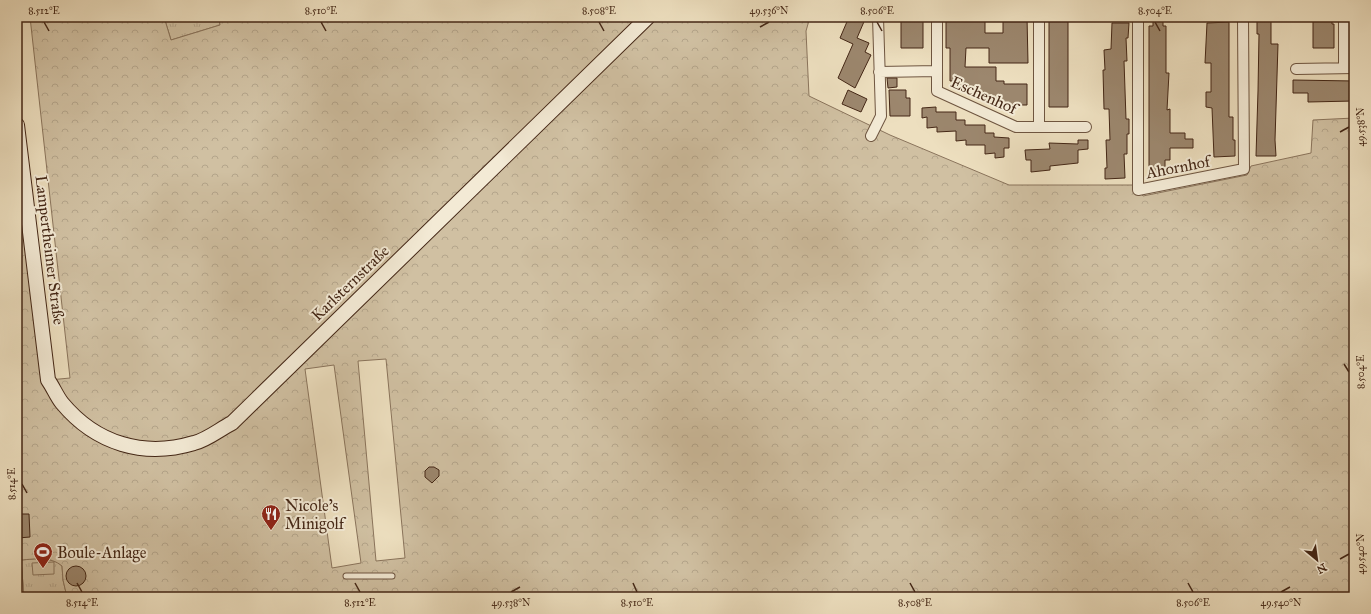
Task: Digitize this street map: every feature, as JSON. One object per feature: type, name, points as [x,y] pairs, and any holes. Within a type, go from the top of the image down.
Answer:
[{"type":"street","name":"Karlsternstraße","points":[[48,380],[62,402],[80,422],[103,437],[129,448],[158,450],[195,443],[232,423],[648,17]]},
{"type":"street","points":[[871,136],[881,116],[878,17]]},
{"type":"street","name":"Eschenhof","points":[[937,17],[937,91],[1016,127],[1086,127]]},
{"type":"street","name":"Eschenhof","points":[[1039,17],[1039,127]]},
{"type":"street","name":"Ahornhof","points":[[1138,17],[1138,190],[1244,169],[1244,17]]},
{"type":"street","points":[[1296,69],[1349,68],[1344,17]]},
{"type":"street","name":"Eschenhof","points":[[879,72],[937,72]]},
{"type":"street","name":"Lampertheimer Straße","points":[[17,126],[48,380]]},
{"type":"lane","points":[[346,576],[392,576]]},
{"type":"green space","points":[[30,17],[164,17],[171,40],[220,25],[219,17],[810,17],[806,31],[809,96],[890,135],[1009,185],[1135,185],[1143,196],[1247,175],[1251,166],[1311,153],[1313,120],[1354,118],[1354,597],[67,597],[63,580],[62,566],[48,559],[37,559],[21,560],[24,597],[17,597],[17,126],[49,380],[70,378]],"holes":[[[386,359],[405,558],[376,561],[358,361]],[[334,365],[361,563],[332,568],[305,369]]]},
{"type":"green space","points":[[164,17],[219,17],[220,25],[171,40]]},
{"type":"green space","points":[[43,558],[57,562],[62,566],[63,580],[67,597],[24,597],[21,560]]},
{"type":"green space","name":"Boule-Anlage","points":[[54,562],[54,574],[33,575],[32,563]]},
{"type":"building","points":[[849,17],[866,17],[857,38],[869,43],[865,52],[871,55],[855,88],[838,78],[853,44],[840,38]]},
{"type":"building","points":[[901,17],[923,17],[923,48],[901,48]]},
{"type":"building","points":[[1003,17],[1027,17],[1028,63],[989,63],[989,48],[966,48],[965,67],[996,67],[996,81],[1004,81],[1004,84],[1027,84],[1027,105],[1004,105],[1004,102],[996,102],[996,99],[989,99],[989,95],[981,95],[981,91],[973,91],[973,88],[966,88],[966,84],[958,84],[958,81],[950,81],[950,48],[946,48],[946,18],[985,18],[985,33],[1003,33]]},
{"type":"building","points":[[1055,17],[1068,17],[1068,107],[1049,107],[1049,21],[1055,21]]},
{"type":"building","points":[[1153,17],[1163,17],[1163,26],[1166,26],[1166,73],[1169,73],[1167,110],[1170,109],[1170,133],[1185,133],[1185,139],[1193,139],[1193,148],[1170,148],[1170,160],[1165,160],[1165,176],[1149,176],[1149,26],[1153,26]]},
{"type":"building","points":[[1257,17],[1271,17],[1271,44],[1278,44],[1275,140],[1276,156],[1256,156],[1259,34],[1257,34]]},
{"type":"building","points":[[1313,17],[1332,17],[1332,24],[1334,24],[1334,48],[1313,48]]},
{"type":"building","points":[[1229,22],[1229,117],[1233,117],[1235,156],[1214,157],[1212,108],[1206,107],[1206,92],[1211,92],[1211,63],[1205,63],[1207,23]]},
{"type":"building","points":[[1112,23],[1129,23],[1128,38],[1126,38],[1127,61],[1124,61],[1126,119],[1129,119],[1129,134],[1127,134],[1127,154],[1124,154],[1125,178],[1105,179],[1105,168],[1107,168],[1106,140],[1110,140],[1109,109],[1104,109],[1103,70],[1105,70],[1104,50],[1111,49]]},
{"type":"building","points":[[887,78],[897,78],[897,87],[888,88]]},
{"type":"building","points":[[1293,80],[1354,81],[1354,101],[1308,102],[1308,93],[1293,93]]},
{"type":"building","points":[[848,90],[867,99],[861,112],[842,104]]},
{"type":"building","points":[[889,90],[906,90],[906,98],[910,98],[910,116],[890,116]]},
{"type":"building","points":[[936,107],[936,112],[956,112],[956,120],[965,120],[965,125],[985,125],[985,133],[994,133],[994,137],[1009,138],[1009,148],[1004,148],[1004,157],[995,158],[995,153],[985,154],[985,145],[966,145],[966,140],[956,141],[956,131],[937,132],[937,127],[927,128],[927,117],[922,118],[922,108]]},
{"type":"building","points":[[1078,140],[1088,140],[1088,149],[1078,150],[1078,163],[1050,166],[1050,170],[1031,172],[1031,160],[1026,160],[1025,150],[1050,149],[1049,143],[1078,144]]},
{"type":"building","points":[[429,467],[434,467],[439,470],[439,476],[432,483],[425,477],[425,471]]},
{"type":"building","points":[[17,514],[29,514],[30,537],[18,538]]},
{"type":"building","points":[[76,566],[83,569],[86,576],[83,583],[76,586],[69,583],[66,576],[69,569]]},
{"type":"place","name":"Nicole's Minigolf","points":[[271,531]]},
{"type":"place","name":"Boule-Anlage","points":[[43,569]]}]
